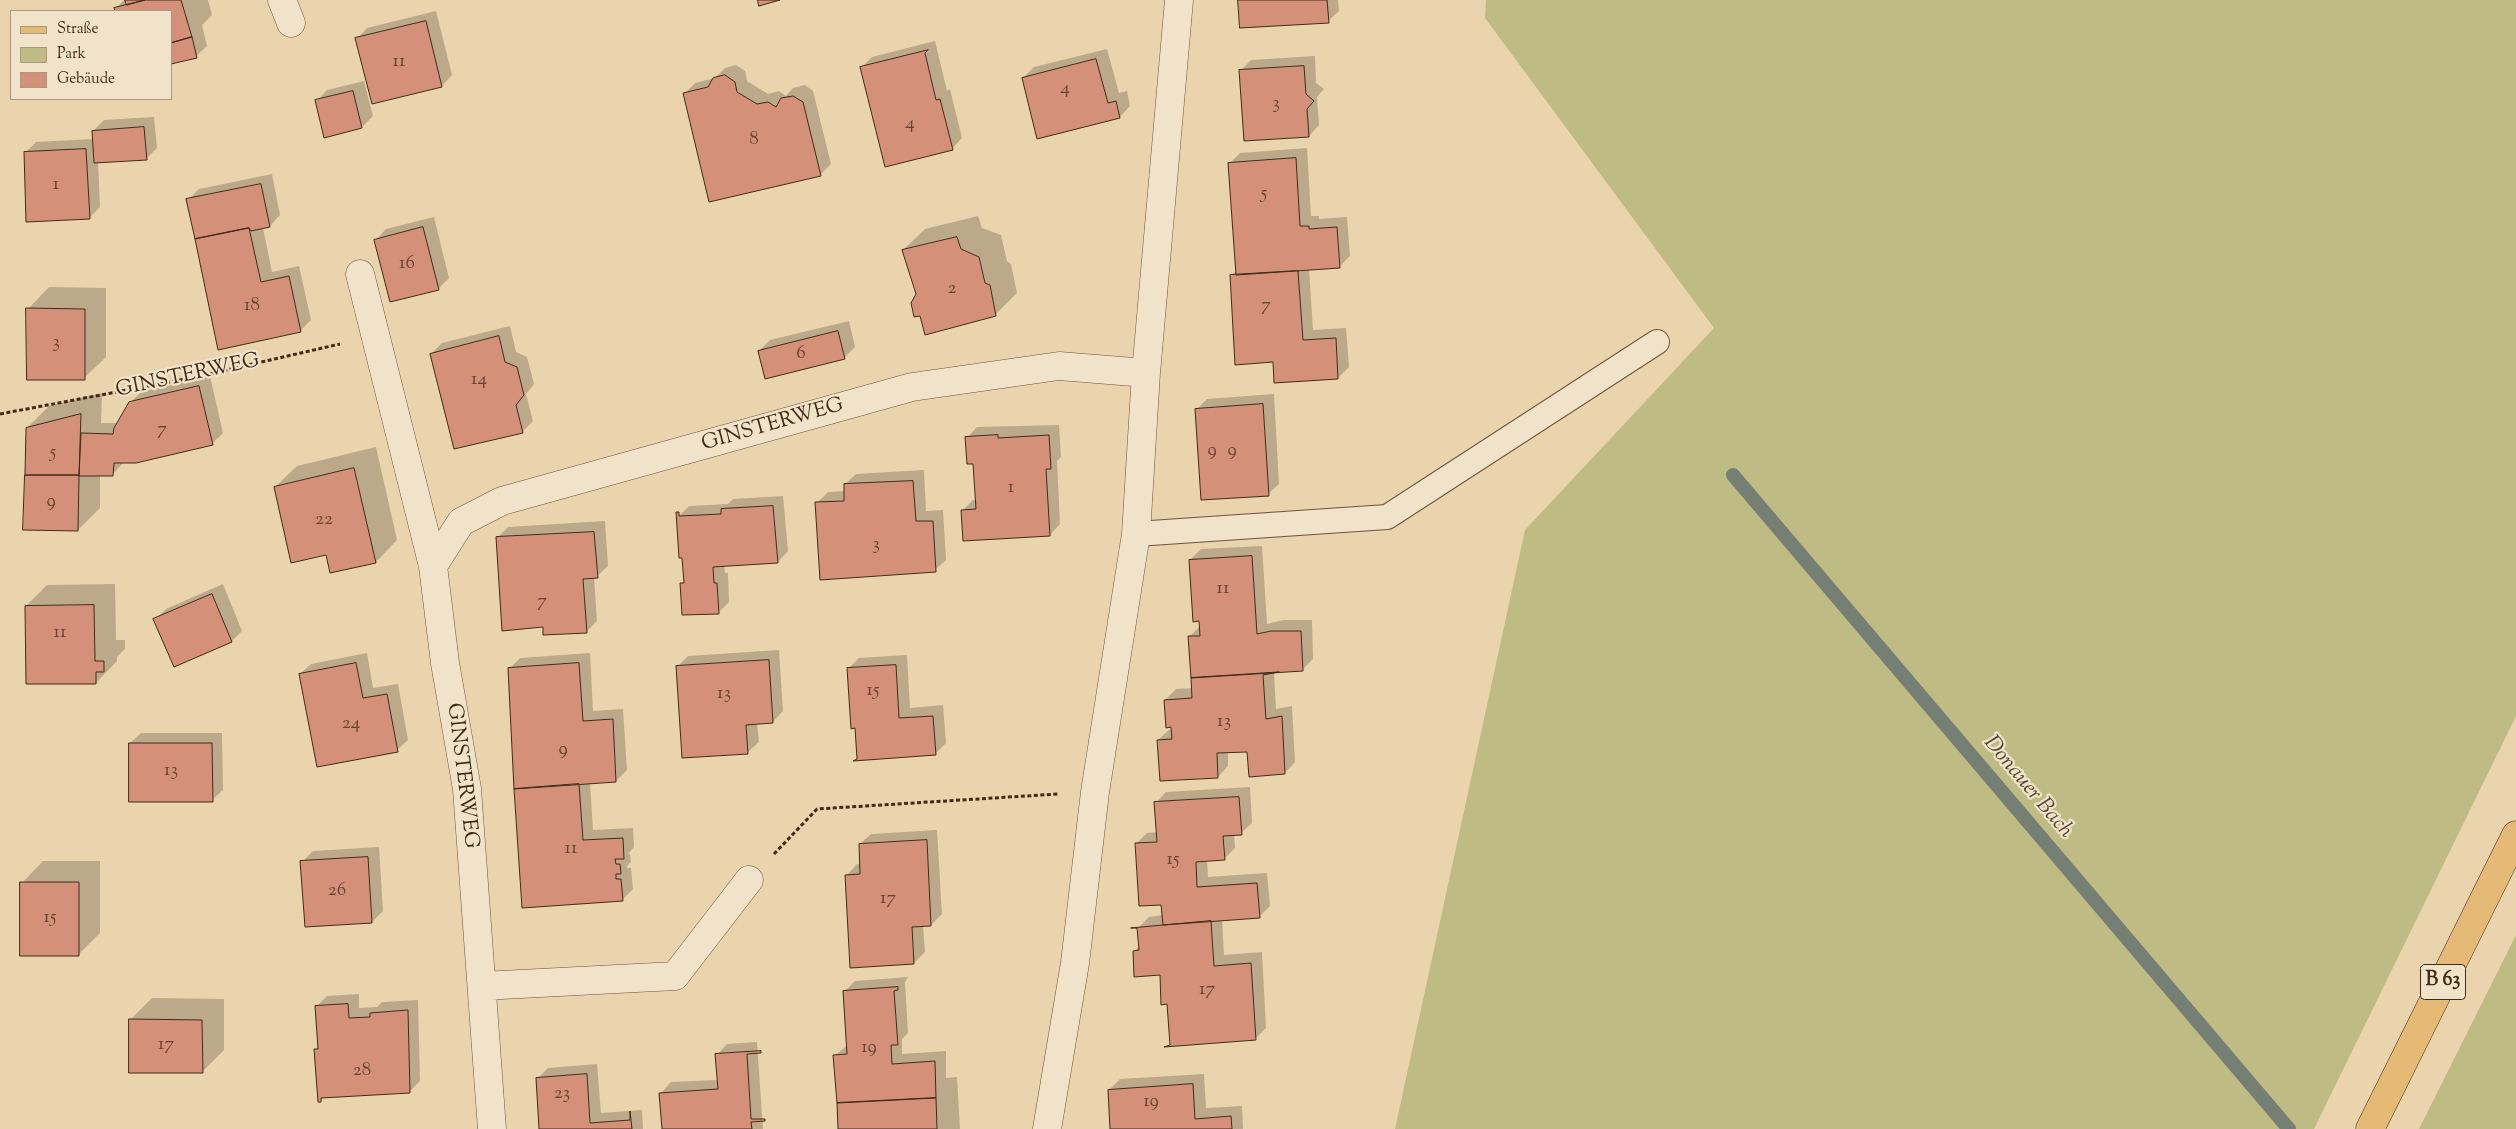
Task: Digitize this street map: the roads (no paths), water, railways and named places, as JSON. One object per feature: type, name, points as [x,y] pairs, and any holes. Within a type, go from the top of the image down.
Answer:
[{"type":"main road","name":"B 63","points":[[2370,1129],[2516,835]]},
{"type":"street","points":[[1047,1129],[1075,963],[1095,792],[1136,534],[1146,373],[1179,0]]},
{"type":"street","name":"GINSTERWEG","points":[[360,274],[433,566],[445,663],[467,789],[492,1129]]},
{"type":"street","name":"GINSTERWEG","points":[[433,566],[461,522],[502,502],[912,387],[1059,366],[1146,373]]},
{"type":"street","points":[[482,986],[675,976],[749,880]]},
{"type":"lane","points":[[1136,534],[1388,517],[1657,342]]},
{"type":"waterway","name":"Donauer Bach","points":[[1733,475],[2289,1129]]}]
